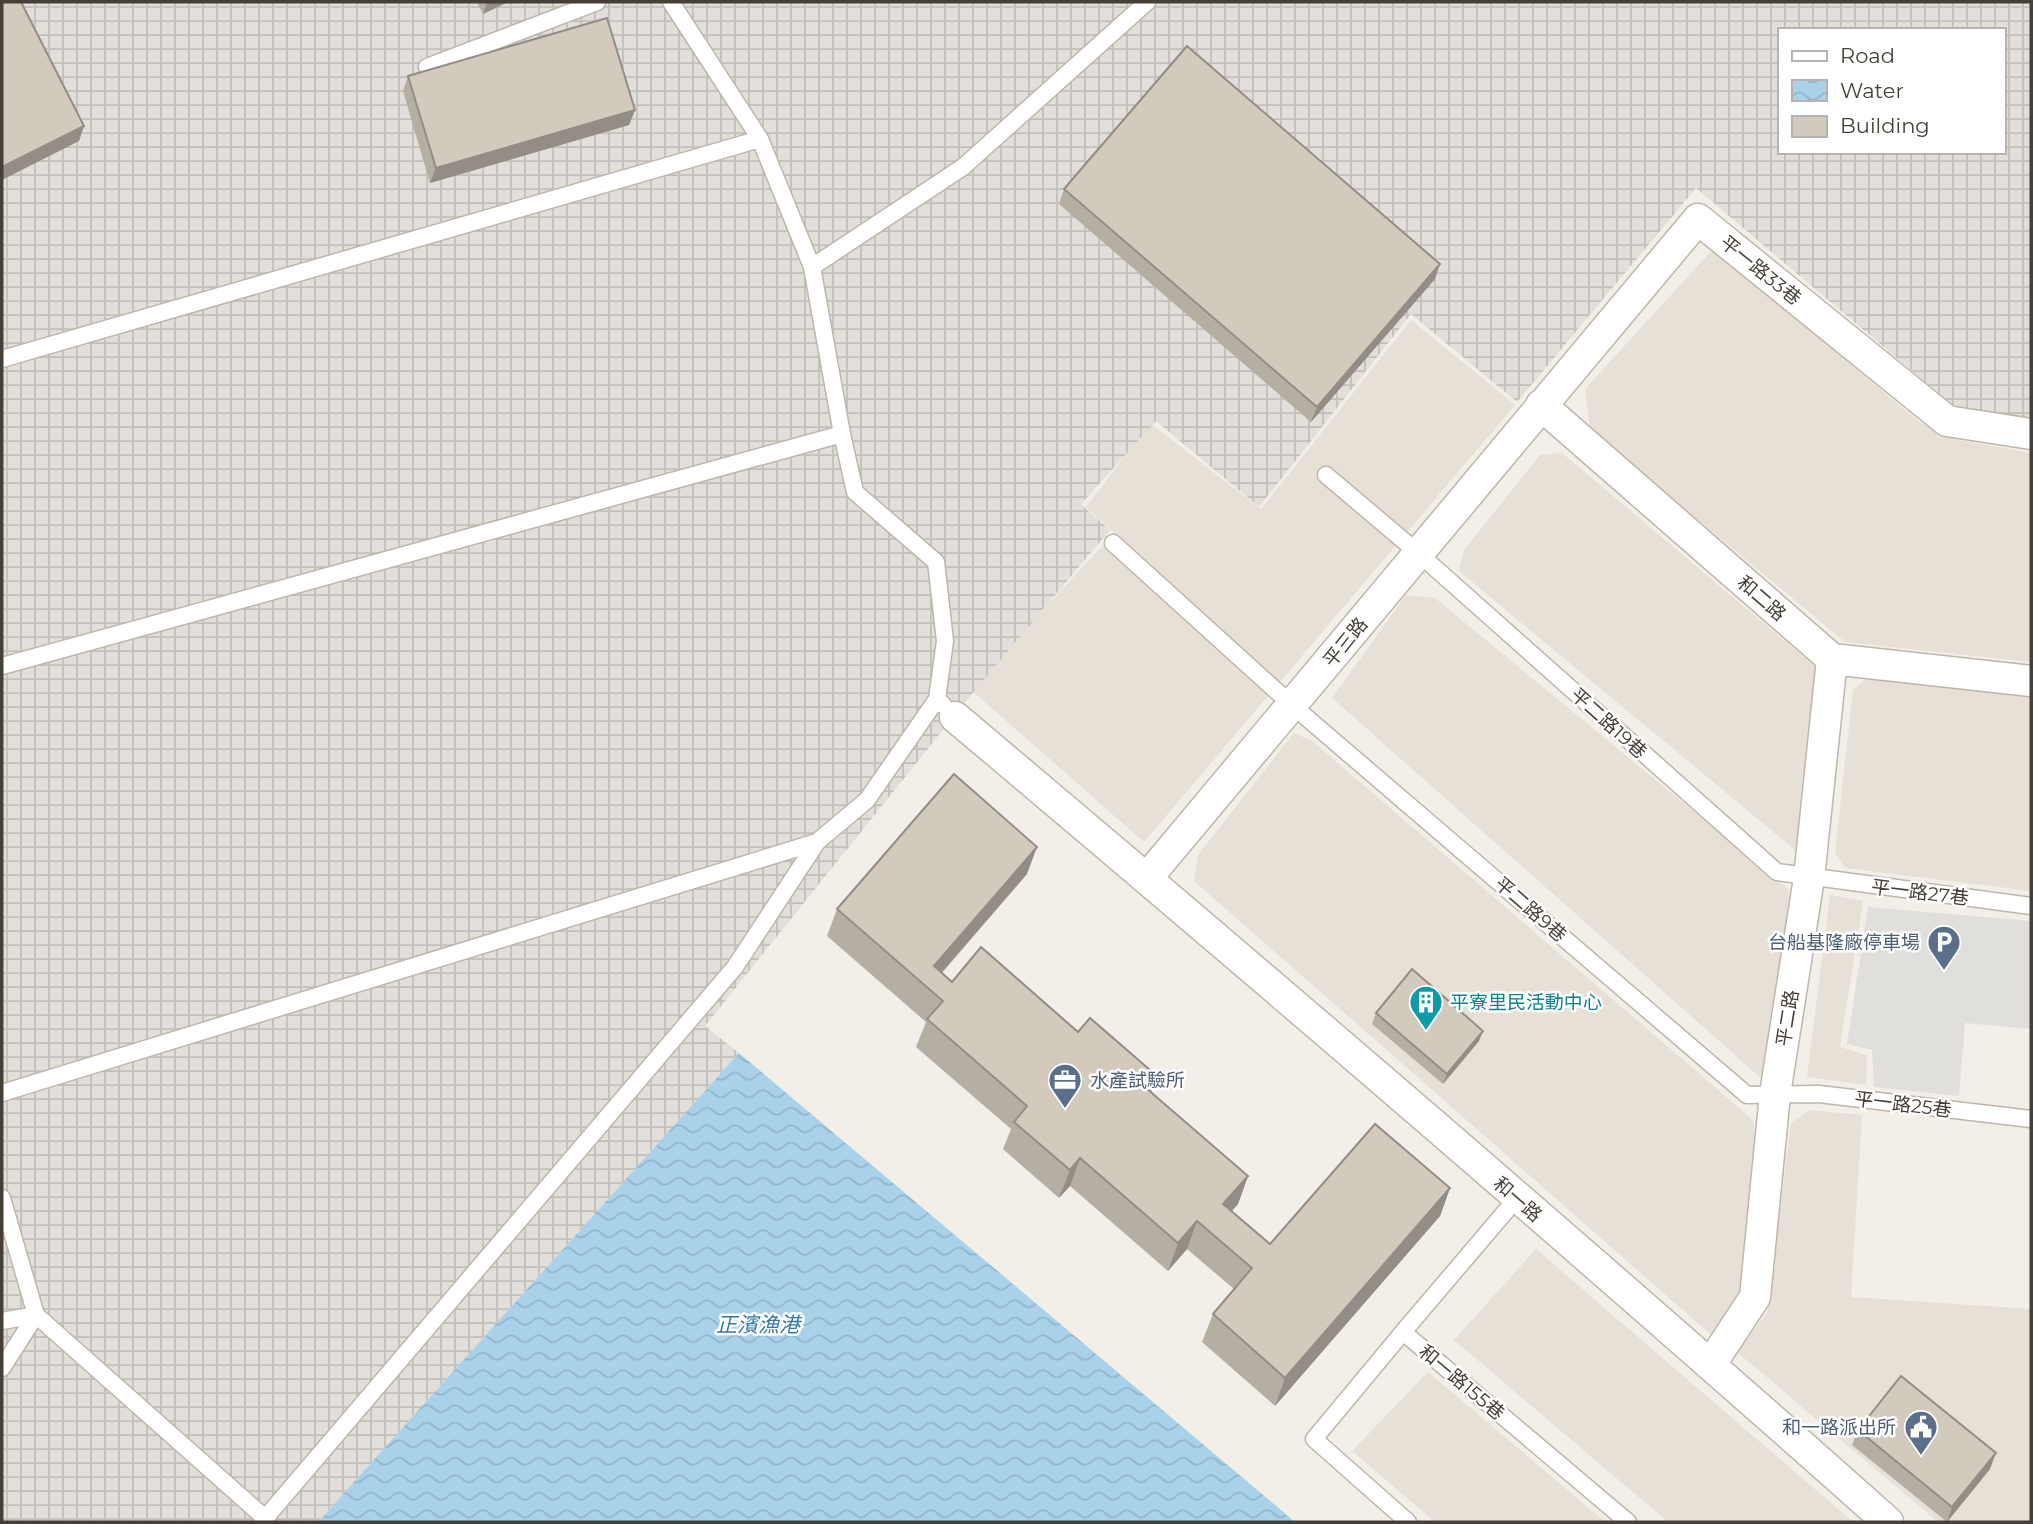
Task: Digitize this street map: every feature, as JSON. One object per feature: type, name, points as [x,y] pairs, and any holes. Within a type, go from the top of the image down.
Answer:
[{"type":"street","name":"平一路33巷","points":[[1541,405],[1698,219],[1947,421],[2031,434]]},
{"type":"street","name":"平三路","points":[[1147,878],[1541,405]]},
{"type":"street","name":"和二路","points":[[1541,405],[1832,659]]},
{"type":"street","points":[[1832,659],[2031,681]]},
{"type":"street","name":"平二路","points":[[1710,1364],[1755,1297],[1775,1094],[1808,878],[1832,659]]},
{"type":"street","name":"和一路","points":[[946,708],[1710,1364],[1888,1522]]},
{"type":"lane","points":[[427,67],[597,2]]},
{"type":"lane","points":[[2,1198],[36,1315],[264,1520],[735,967],[817,842],[867,800],[946,708],[945,641],[936,562],[855,492],[812,267],[760,139],[671,2]]},
{"type":"lane","points":[[812,267],[963,167],[1147,2]]},
{"type":"lane","points":[[2,359],[760,139]]},
{"type":"lane","points":[[2,666],[842,434]]},
{"type":"lane","name":"平二路19巷","points":[[1325,475],[1417,552],[1777,873],[1808,878]]},
{"type":"lane","name":"平二路9巷","points":[[1113,543],[1293,706],[1747,1095],[1775,1094]]},
{"type":"lane","points":[[2,1093],[817,842]]},
{"type":"lane","name":"平一路27巷","points":[[1808,878],[2031,906]]},
{"type":"lane","name":"平一路25巷","points":[[1775,1094],[1819,1094],[2031,1119]]},
{"type":"lane","points":[[1403,1332],[1517,1198]]},
{"type":"lane","points":[[2,1321],[36,1315]]},
{"type":"lane","points":[[2,1368],[36,1315]]},
{"type":"lane","name":"和一路155巷","points":[[1408,1522],[1314,1439],[1403,1332],[1628,1522]]},
{"type":"shaded area","points":[[2,2],[2031,2],[2031,421],[1957,409],[1696,188],[1517,402],[1411,314],[1259,507],[1156,421],[1081,504],[1110,530],[971,695],[705,1026],[739,1053],[318,1522],[2,1522]]},
{"type":"shaded area","points":[[1713,249],[1919,422],[1958,440],[2031,453],[2031,662],[1845,642],[1590,430],[1585,389]]},
{"type":"shaded area","points":[[1411,320],[1515,405],[1144,842],[970,689],[1114,533],[1086,507],[1150,423],[1261,509]]},
{"type":"shaded area","points":[[1562,453],[1825,675],[1795,850],[1459,571],[1464,550],[1540,455]]},
{"type":"shaded area","points":[[1406,595],[1435,598],[1789,890],[1772,1073],[1762,1079],[1332,698]]},
{"type":"shaded area","points":[[1867,678],[2031,696],[2031,891],[1846,868],[1835,853],[1853,690]]},
{"type":"shaded area","points":[[1294,733],[1312,741],[1752,1119],[1761,1152],[1740,1291],[1716,1339],[1194,881],[1198,855]]},
{"type":"shaded area","points":[[1830,895],[1863,901],[1840,1047],[1867,1055],[1866,1085],[1807,1077]]},
{"type":"shaded area","name":"台船基隆廠停車場","points":[[1868,907],[2031,921],[2031,1029],[1965,1023],[1959,1096],[1874,1087],[1872,1050],[1847,1044]]},
{"type":"shaded area","points":[[1810,1110],[1862,1115],[1851,1297],[2031,1309],[2031,1522],[1938,1522],[1737,1352],[1767,1313],[1791,1123]]},
{"type":"shaded area","points":[[1536,1249],[1853,1522],[1668,1522],[1454,1340]]},
{"type":"shaded area","points":[[1428,1372],[1605,1522],[1435,1522],[1352,1451]]},
{"type":"water","name":"正濱漁港","points":[[739,1053],[1243,1478],[1295,1522],[318,1522]]},
{"type":"building","points":[[2,2],[21,2],[84,126],[2,167]]},
{"type":"building","points":[[607,18],[635,110],[436,168],[408,76]]},
{"type":"building","points":[[1187,46],[1440,264],[1317,407],[1064,189]]},
{"type":"building","name":"水產試驗所","points":[[954,774],[1037,847],[934,966],[952,982],[981,947],[1078,1032],[1090,1018],[1157,1076],[1146,1088],[1248,1176],[1223,1204],[1270,1244],[1375,1124],[1450,1188],[1285,1378],[1213,1314],[1252,1268],[1197,1221],[1178,1243],[1080,1158],[1070,1170],[1014,1122],[1027,1106],[927,1019],[943,1001],[837,909]]},
{"type":"building","name":"平寮里民活動中心","points":[[1412,969],[1483,1031],[1447,1074],[1376,1013]]},
{"type":"building","name":"和一路派出所","points":[[1901,1376],[1996,1453],[1952,1507],[1858,1430]]},
{"type":"place","name":"台船基隆廠停車場","points":[[1944,972]]},
{"type":"place","name":"平寮里民活動中心","points":[[1426,1032]]},
{"type":"place","name":"水產試驗所","points":[[1065,1110]]},
{"type":"place","name":"和一路派出所","points":[[1921,1457]]}]
